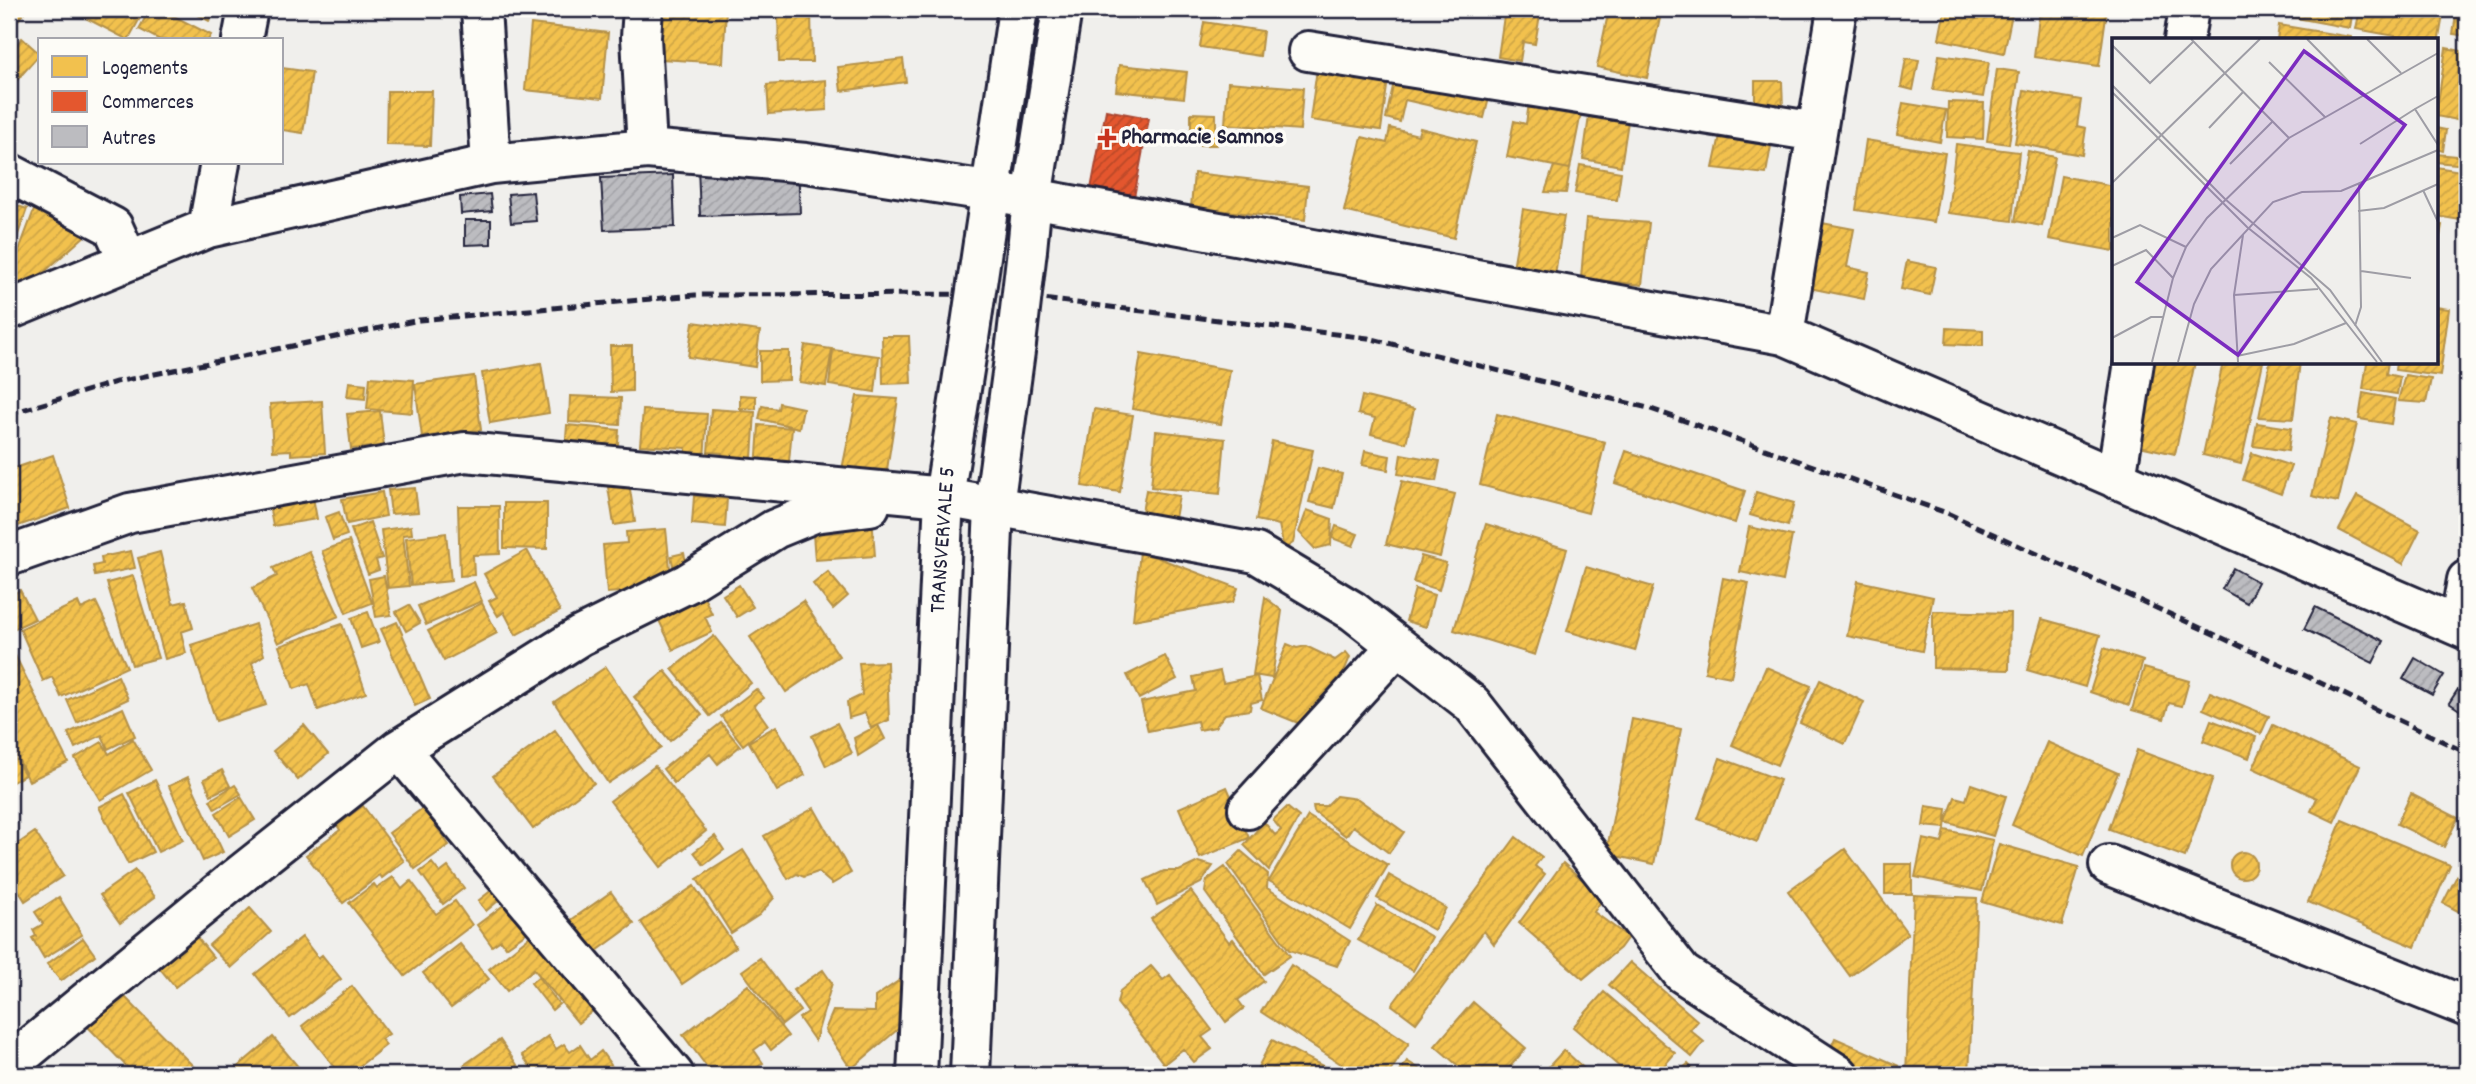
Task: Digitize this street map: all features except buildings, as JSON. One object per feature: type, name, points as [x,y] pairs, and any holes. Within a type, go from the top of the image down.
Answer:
[{"type":"street","points":[[242,38],[247,9]]},
{"type":"street","points":[[481,9],[491,164]]},
{"type":"street","points":[[643,9],[641,37],[647,149]]},
{"type":"street","name":"TRANSVERVALE 5","points":[[917,1075],[944,497],[1018,9]]},
{"type":"street","name":"TRANSVERVALE 5","points":[[970,1075],[994,506],[1032,198],[1062,9]]},
{"type":"street","points":[[1784,334],[1837,9]]},
{"type":"street","points":[[2184,38],[2189,9]]},
{"type":"street","points":[[1308,51],[1817,132]]},
{"type":"street","points":[[9,310],[208,228],[491,164],[647,149],[806,163],[1032,198],[1784,334],[2463,628],[2467,580]]},
{"type":"street","points":[[208,228],[220,164]]},
{"type":"street","points":[[9,173],[113,228],[128,260]]},
{"type":"street","points":[[2116,479],[2134,364]]},
{"type":"street","points":[[9,556],[130,513],[465,452],[944,497],[1256,553],[1353,611],[1472,704],[1682,973],[1823,1072]]},
{"type":"street","points":[[9,1065],[230,883],[400,749],[580,636],[688,583],[775,528],[814,513],[944,497]]},
{"type":"street","points":[[1248,809],[1397,646]]},
{"type":"street","points":[[400,749],[674,1075]]},
{"type":"street","points":[[2109,864],[2467,1006]]},
{"type":"railway","points":[[9,414],[116,382],[419,320],[695,295],[1001,294],[1368,338],[1648,408],[1947,513],[2304,675],[2467,753]]},
{"type":"place","name":"Pharmacie Samnos","points":[[1107,138]]}]
